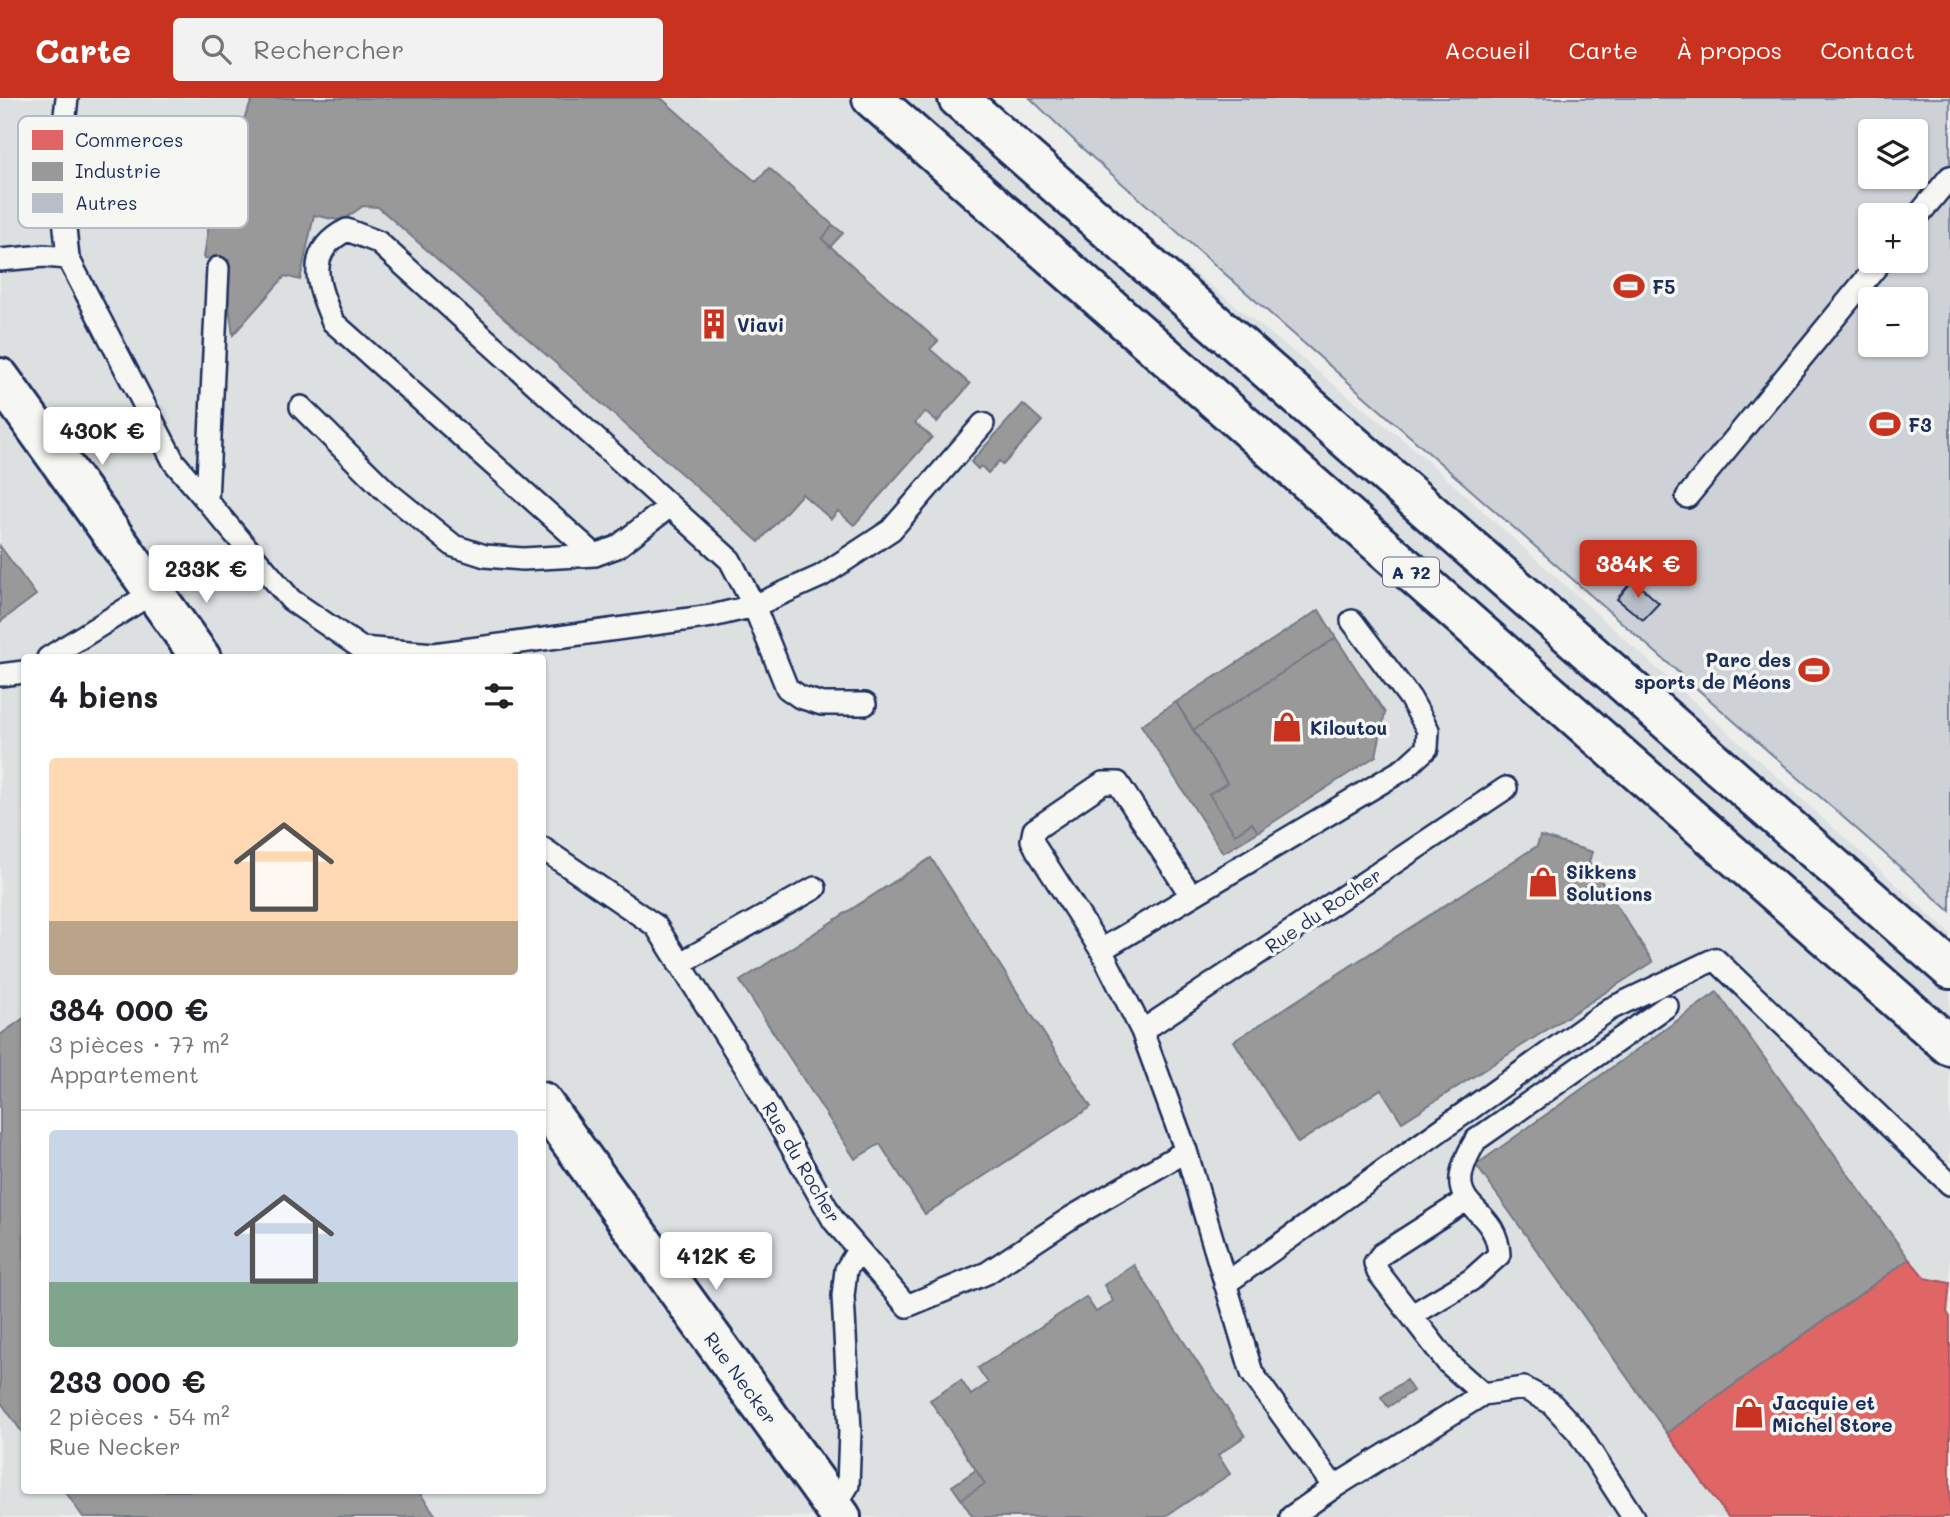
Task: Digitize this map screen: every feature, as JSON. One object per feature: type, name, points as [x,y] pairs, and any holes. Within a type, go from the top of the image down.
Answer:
[{"type":"main road","name":"A 72","points":[[872,98],[1950,1046]]},
{"type":"main road","name":"A 72","points":[[958,98],[1950,969]]},
{"type":"main road","points":[[0,378],[198,654]]},
{"type":"main road","points":[[155,591],[208,654]]},
{"type":"main road","name":"Rue Necker","points":[[546,1108],[829,1515]]},
{"type":"main road","name":"Rue Necker","points":[[546,1147],[829,1515]]},
{"type":"lane","points":[[65,116],[67,98]]},
{"type":"lane","points":[[1928,204],[1950,177]]},
{"type":"lane","points":[[65,228],[68,258],[174,462],[291,600],[361,648],[434,654],[712,616],[754,607],[821,576],[891,530],[983,424]]},
{"type":"lane","points":[[595,555],[333,322],[317,282],[320,256],[333,238],[348,230],[378,242],[730,560],[754,607],[787,688],[800,697],[822,704],[865,704]]},
{"type":"lane","points":[[0,260],[44,256],[68,258]]},
{"type":"lane","points":[[206,501],[218,268]]},
{"type":"lane","points":[[1688,497],[1871,273]]},
{"type":"lane","points":[[301,407],[386,491],[454,546],[485,556],[523,559],[595,555],[617,547],[670,506]]},
{"type":"lane","points":[[54,654],[155,591]]},
{"type":"lane","points":[[1101,950],[1190,894],[1404,769],[1427,748],[1428,730],[1410,698],[1352,621]]},
{"type":"lane","points":[[0,675],[21,673]]},
{"type":"lane","points":[[1190,894],[1118,783],[1103,783],[1034,830],[1032,840],[1101,950],[1142,1031],[1186,1151],[1252,1373],[1334,1487]]},
{"type":"lane","name":"Rue du Rocher","points":[[1142,1031],[1506,788]]},
{"type":"lane","name":"Rue du Rocher","points":[[546,851],[656,926],[750,1074],[834,1221],[907,1306],[987,1273],[1072,1217],[1186,1151]]},
{"type":"lane","points":[[679,964],[815,888]]},
{"type":"lane","points":[[1225,1284],[1610,1009],[1715,959],[1950,1184]]},
{"type":"lane","points":[[1412,1315],[1471,1280],[1499,1255],[1498,1239],[1466,1200],[1459,1181],[1460,1165],[1476,1140],[1667,1006]]},
{"type":"lane","points":[[1466,1200],[1382,1254],[1375,1263],[1378,1272],[1448,1363],[1483,1394]]},
{"type":"lane","points":[[829,1515],[848,1485],[850,1431],[843,1296],[846,1270],[858,1250]]},
{"type":"lane","points":[[1291,1517],[1483,1394],[1524,1388],[1551,1403],[1578,1432],[1633,1517]]},
{"type":"shaded area","points":[[0,98],[976,98],[1411,446],[1950,933],[1950,1517],[0,1517]]},
{"type":"shaded area","name":"Parc des sports de Méons","points":[[1030,98],[1950,98],[1950,911],[1083,149]]},
{"type":"building: Commerces","points":[[1909,1259],[1925,1278],[1950,1283],[1947,1312],[1950,1317],[1950,1517],[1728,1517],[1667,1433]]},
{"type":"building: Industrie","name":"Viavi","points":[[253,98],[661,98],[756,182],[769,168],[833,225],[822,239],[938,341],[930,349],[970,384],[937,422],[925,412],[915,423],[932,437],[854,525],[838,511],[831,519],[802,494],[759,542],[378,207],[363,206],[346,218],[337,220],[314,215],[300,280],[285,276],[233,335],[227,291],[229,260],[204,258],[208,228],[248,228],[248,116],[245,116]]},
{"type":"building: Industrie","points":[[833,225],[843,233],[830,247],[822,239]]},
{"type":"building: Industrie","points":[[1023,404],[1042,421],[1003,465],[999,461],[988,473],[981,466],[978,469],[971,462]]},
{"type":"building: Industrie","points":[[0,546],[36,595],[0,622]]},
{"type":"building: Industrie","points":[[1319,610],[1336,638],[1193,730],[1176,702]]},
{"type":"building: Industrie","points":[[1336,638],[1385,713],[1376,756],[1258,832],[1252,823],[1235,834],[1209,794],[1227,783],[1193,730]]},
{"type":"building: Industrie","points":[[1176,702],[1227,783],[1209,794],[1235,834],[1252,823],[1258,832],[1223,853],[1141,725]]},
{"type":"building: Industrie","points":[[1540,836],[1592,852],[1589,862],[1653,962],[1402,1122],[1381,1089],[1298,1143],[1234,1041],[1537,846]]},
{"type":"building: Industrie","points":[[931,858],[1091,1107],[925,1214],[880,1144],[855,1159],[740,981]]},
{"type":"building: Industrie","points":[[1717,992],[1909,1259],[1667,1433],[1476,1165]]},
{"type":"building: Industrie","points":[[21,1020],[21,1431],[0,1401],[0,1035]]},
{"type":"building: Industrie","points":[[1134,1265],[1245,1436],[1218,1455],[1230,1474],[1164,1517],[973,1517],[961,1499],[985,1484],[930,1400],[961,1380],[971,1395],[988,1383],[978,1368],[1086,1297],[1096,1312],[1113,1301],[1104,1285]]},
{"type":"building: Industrie","points":[[1406,1380],[1413,1391],[1388,1407],[1381,1397]]},
{"type":"building: Industrie","points":[[976,1470],[985,1484],[961,1499],[952,1486]]},
{"type":"building: Industrie","points":[[67,1494],[420,1494],[437,1517],[83,1517]]},
{"type":"building: Autres","points":[[1633,580],[1659,603],[1643,620],[1617,599]]},
{"type":"place","name":"F5","points":[[1629,286]]},
{"type":"place","name":"Viavi","points":[[714,324]]},
{"type":"place","name":"F3","points":[[1885,424]]},
{"type":"place","name":"Parc des sports de Méons","points":[[1814,670]]},
{"type":"place","name":"Kiloutou","points":[[1287,727]]},
{"type":"place","name":"Sikkens Solutions","points":[[1543,882]]},
{"type":"place","name":"Jacquie et Michel Store","points":[[1749,1413]]}]
